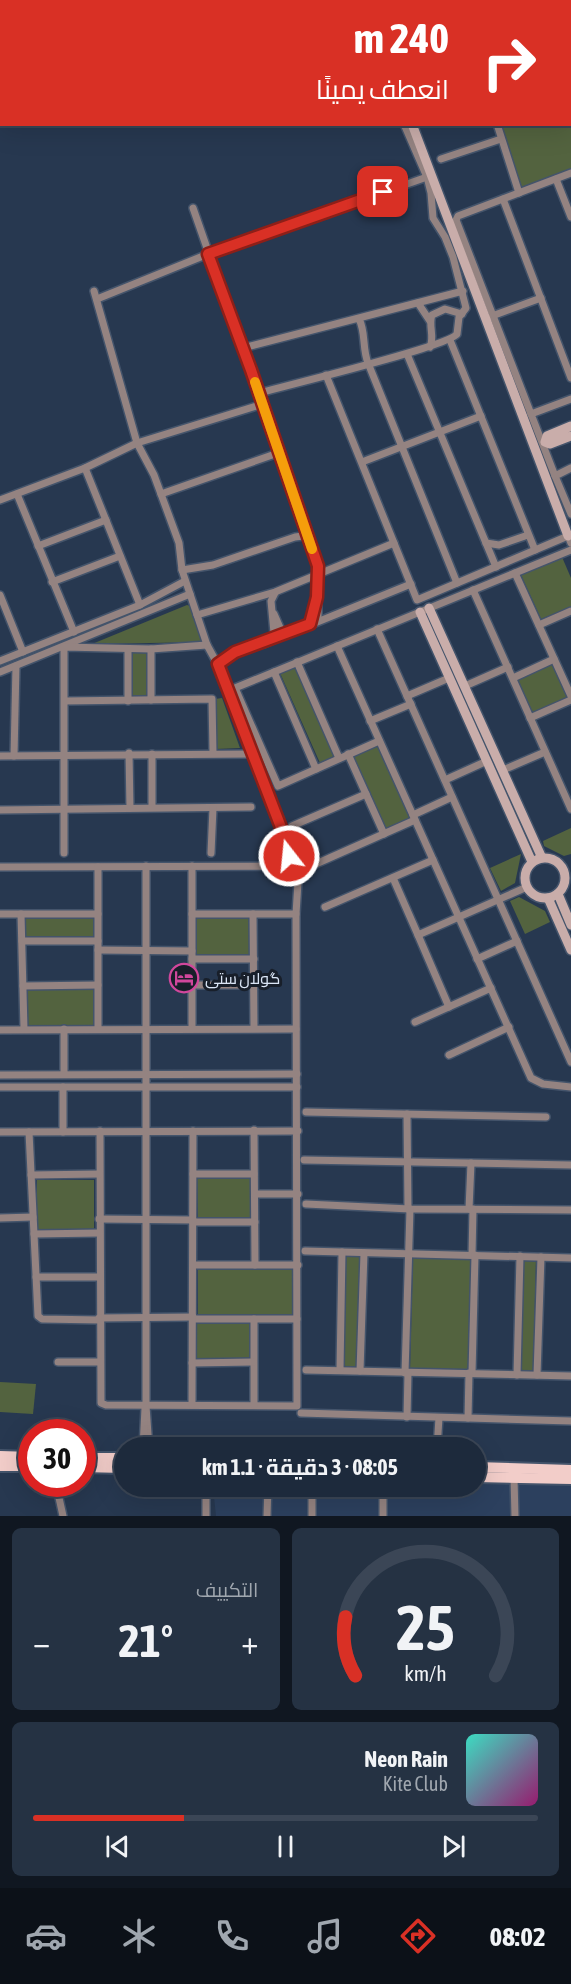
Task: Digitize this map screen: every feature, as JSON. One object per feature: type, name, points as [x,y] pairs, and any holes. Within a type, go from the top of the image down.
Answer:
[{"type":"main road","points":[[0,1456],[18,1457]]},
{"type":"main road","points":[[96,1458],[114,1458]]},
{"type":"main road","points":[[0,1466],[18,1466]]},
{"type":"main road","points":[[96,1467],[114,1468]]},
{"type":"main road","points":[[486,1467],[571,1470]]},
{"type":"main road","points":[[486,1477],[571,1479]]},
{"type":"street","points":[[259,393],[407,354],[450,340],[457,334],[459,317],[466,308],[463,291],[445,237],[434,218],[426,177],[405,126]]},
{"type":"street","points":[[326,375],[417,600],[535,550],[570,539],[413,126]]},
{"type":"street","points":[[498,126],[519,193]]},
{"type":"street","points":[[441,159],[501,139]]},
{"type":"street","points":[[571,173],[456,220],[571,514]]},
{"type":"street","points":[[97,299],[208,254],[426,177]]},
{"type":"street","points":[[556,178],[571,218]]},
{"type":"street","points":[[503,199],[571,378]]},
{"type":"street","points":[[193,208],[309,539],[318,575],[318,620]]},
{"type":"street","points":[[94,291],[137,443],[161,494],[179,543],[185,581],[207,645],[218,664],[282,830],[289,856]]},
{"type":"street","points":[[243,348],[463,291]]},
{"type":"street","points":[[492,316],[541,298]]},
{"type":"street","points":[[433,299],[444,309],[463,314]]},
{"type":"street","points":[[418,303],[430,321],[433,339],[430,347]]},
{"type":"street","points":[[430,321],[435,312],[444,309]]},
{"type":"street","points":[[359,319],[363,327],[362,342],[368,363],[457,583]]},
{"type":"street","points":[[450,340],[535,550]]},
{"type":"street","points":[[407,354],[441,430],[496,567]]},
{"type":"street","points":[[531,414],[571,399]]},
{"type":"street","points":[[0,500],[85,468],[137,443],[262,404]]},
{"type":"street","points":[[362,462],[481,416]]},
{"type":"street","points":[[571,426],[547,436],[544,442],[550,444],[571,436]]},
{"type":"street","points":[[161,494],[278,453]]},
{"type":"street","points":[[85,468],[140,605]]},
{"type":"street","points":[[555,477],[556,474],[571,468]]},
{"type":"street","points":[[17,494],[74,632]]},
{"type":"street","points":[[38,546],[106,520]]},
{"type":"street","points":[[486,543],[499,545],[528,535]]},
{"type":"street","points":[[182,570],[213,565],[301,536],[309,539]]},
{"type":"street","points":[[197,615],[275,592],[394,543]]},
{"type":"street","points":[[379,741],[278,786],[235,688],[571,550]]},
{"type":"street","points":[[52,582],[120,556]]},
{"type":"street","points":[[515,573],[571,698],[531,718]]},
{"type":"street","points":[[0,662],[140,605],[185,581]]},
{"type":"street","points":[[218,664],[235,652],[267,642],[411,584]]},
{"type":"street","points":[[473,590],[571,809]]},
{"type":"street","points":[[275,592],[270,602],[280,624],[279,637]]},
{"type":"street","points":[[0,672],[190,594]]},
{"type":"street","points":[[0,595],[23,652]]},
{"type":"street","points":[[310,624],[317,597]]},
{"type":"street","points":[[425,610],[449,678],[532,862]]},
{"type":"street","points":[[425,610],[465,686],[542,858]]},
{"type":"street","points":[[539,625],[571,611]]},
{"type":"street","points":[[267,642],[274,633],[273,612]]},
{"type":"street","points":[[378,629],[571,1062]]},
{"type":"street","points":[[64,647],[151,649],[207,645]]},
{"type":"street","points":[[337,646],[531,1078],[543,1084],[571,1087]]},
{"type":"street","points":[[64,647],[66,755],[64,853]]},
{"type":"street","points":[[128,649],[128,701]]},
{"type":"street","points":[[151,649],[151,700]]},
{"type":"street","points":[[513,678],[554,659]]},
{"type":"street","points":[[297,662],[339,758]]},
{"type":"street","points":[[14,756],[16,666]]},
{"type":"street","points":[[465,686],[508,667]]},
{"type":"street","points":[[274,672],[316,769]]},
{"type":"street","points":[[407,696],[449,678]]},
{"type":"street","points":[[65,701],[212,699],[213,753]]},
{"type":"street","points":[[370,721],[411,704]]},
{"type":"street","points":[[503,770],[545,752]]},
{"type":"street","points":[[0,756],[129,753],[252,754]]},
{"type":"street","points":[[129,753],[130,808]]},
{"type":"street","points":[[152,754],[152,807]]},
{"type":"street","points":[[348,754],[384,834]]},
{"type":"street","points":[[445,780],[487,761]]},
{"type":"street","points":[[292,826],[366,794]]},
{"type":"street","points":[[309,867],[384,834],[452,797]]},
{"type":"street","points":[[0,810],[251,807]]},
{"type":"street","points":[[211,853],[213,808]]},
{"type":"street","points":[[542,858],[550,859],[568,874],[563,888],[553,896],[534,895],[527,887],[526,872],[532,862],[542,858]]},
{"type":"street","points":[[324,907],[433,860]]},
{"type":"street","points":[[560,866],[571,861]]},
{"type":"street","points":[[192,866],[192,1029]]},
{"type":"street","points":[[0,867],[299,866],[296,914],[297,1406],[106,1406],[101,1403],[100,1131]]},
{"type":"street","points":[[98,867],[98,1029]]},
{"type":"street","points":[[146,867],[146,1406],[148,1437]]},
{"type":"street","points":[[393,878],[449,1007]]},
{"type":"street","points":[[418,935],[527,887]]},
{"type":"street","points":[[553,896],[571,925]]},
{"type":"street","points":[[553,896],[571,950]]},
{"type":"street","points":[[0,914],[98,914]]},
{"type":"street","points":[[21,914],[24,1029]]},
{"type":"street","points":[[192,914],[296,914]]},
{"type":"street","points":[[253,914],[254,1028]]},
{"type":"street","points":[[22,941],[98,942]]},
{"type":"street","points":[[477,959],[517,941]]},
{"type":"street","points":[[98,950],[146,950],[254,959]]},
{"type":"street","points":[[23,986],[98,985]]},
{"type":"street","points":[[192,985],[254,985]]},
{"type":"street","points":[[415,1022],[491,988]]},
{"type":"street","points":[[449,1055],[509,1027]]},
{"type":"street","points":[[64,1029],[64,1074]]},
{"type":"street","points":[[0,1030],[297,1029]]},
{"type":"street","points":[[0,1075],[297,1074]]},
{"type":"street","points":[[0,1087],[297,1087]]},
{"type":"street","points":[[63,1087],[63,1131]]},
{"type":"street","points":[[306,1112],[546,1117]]},
{"type":"street","points":[[407,1114],[409,1209],[407,1417]]},
{"type":"street","points":[[254,1130],[255,1265]]},
{"type":"street","points":[[192,1405],[193,1131]]},
{"type":"street","points":[[0,1132],[298,1131]]},
{"type":"street","points":[[29,1132],[40,1319],[146,1317],[297,1319]]},
{"type":"street","points":[[304,1160],[571,1165]]},
{"type":"street","points":[[468,1418],[474,1255],[471,1163]]},
{"type":"street","points":[[31,1175],[99,1174]]},
{"type":"street","points":[[193,1174],[254,1174]]},
{"type":"street","points":[[255,1194],[298,1194]]},
{"type":"street","points":[[306,1204],[409,1209],[571,1210]]},
{"type":"street","points":[[0,1218],[33,1216]]},
{"type":"street","points":[[99,1219],[255,1222]]},
{"type":"street","points":[[34,1234],[99,1233]]},
{"type":"street","points":[[304,1251],[571,1258]]},
{"type":"street","points":[[340,1370],[342,1251]]},
{"type":"street","points":[[360,1371],[364,1252]]},
{"type":"street","points":[[517,1375],[520,1256]]},
{"type":"street","points":[[537,1375],[541,1257]]},
{"type":"street","points":[[193,1265],[298,1265]]},
{"type":"street","points":[[36,1277],[99,1278]]},
{"type":"street","points":[[254,1319],[254,1405]]},
{"type":"street","points":[[58,1362],[100,1362]]},
{"type":"street","points":[[192,1363],[253,1362]]},
{"type":"street","points":[[306,1370],[571,1376]]},
{"type":"street","points":[[143,1437],[146,1406]]},
{"type":"street","points":[[301,1413],[571,1421]]},
{"type":"street","points":[[438,1437],[439,1418]]},
{"type":"street","points":[[0,1466],[0,1475]]},
{"type":"street","points":[[514,1478],[514,1516]]},
{"type":"street","points":[[59,1497],[63,1516]]},
{"type":"street","points":[[206,1497],[206,1516]]},
{"type":"street","points":[[267,1516],[268,1497]]},
{"type":"street","points":[[312,1497],[312,1516]]},
{"type":"street","points":[[383,1497],[383,1516]]},
{"type":"shaded area","points":[[486,1484],[571,1485],[571,1516],[216,1516],[214,1497],[486,1497]]},
{"type":"green space","points":[[500,126],[571,126],[571,169],[520,189]]},
{"type":"green space","points":[[562,557],[571,578],[571,607],[541,619],[521,575]]},
{"type":"green space","points":[[187,605],[193,607],[207,642],[92,644]]},
{"type":"green space","points":[[132,651],[147,652],[147,697],[131,697]]},
{"type":"green space","points":[[552,664],[567,697],[532,713],[517,679]]},
{"type":"green space","points":[[296,666],[336,755],[320,763],[280,673]]},
{"type":"green space","points":[[222,698],[240,748],[216,749],[215,699]]},
{"type":"green space","points":[[378,746],[411,818],[386,829],[353,757]]},
{"type":"green space","points":[[571,828],[571,854],[564,856],[544,846],[543,841]]},
{"type":"green space","points":[[521,854],[515,883],[501,891],[490,868]]},
{"type":"green space","points":[[519,897],[545,911],[550,922],[525,934],[510,901]]},
{"type":"green space","points":[[24,917],[95,917],[95,938],[24,939]]},
{"type":"green space","points":[[196,917],[251,917],[251,955],[196,955]]},
{"type":"green space","points":[[27,989],[94,989],[94,1026],[27,1027]]},
{"type":"green space","points":[[197,1178],[251,1178],[252,1219],[198,1217]]},
{"type":"green space","points":[[37,1180],[94,1180],[94,1229],[37,1229]]},
{"type":"green space","points":[[345,1257],[360,1257],[358,1369],[342,1369]]},
{"type":"green space","points":[[413,1258],[471,1259],[468,1371],[410,1370]]},
{"type":"green space","points":[[523,1260],[536,1260],[533,1372],[520,1372]]},
{"type":"green space","points":[[198,1270],[294,1270],[294,1315],[198,1314]]},
{"type":"green space","points":[[196,1322],[251,1322],[250,1360],[196,1359]]},
{"type":"green space","points":[[0,1382],[36,1384],[33,1414],[0,1412]]},
{"type":"slow traffic","points":[[255,382],[312,549]]},
{"type":"place","name":"گولان ستی","points":[[184,978]]},
{"type":"route","points":[[289,856],[282,830],[218,664],[235,652],[250,649],[310,624],[317,597],[318,566],[251,370],[208,254],[383,192]]}]
